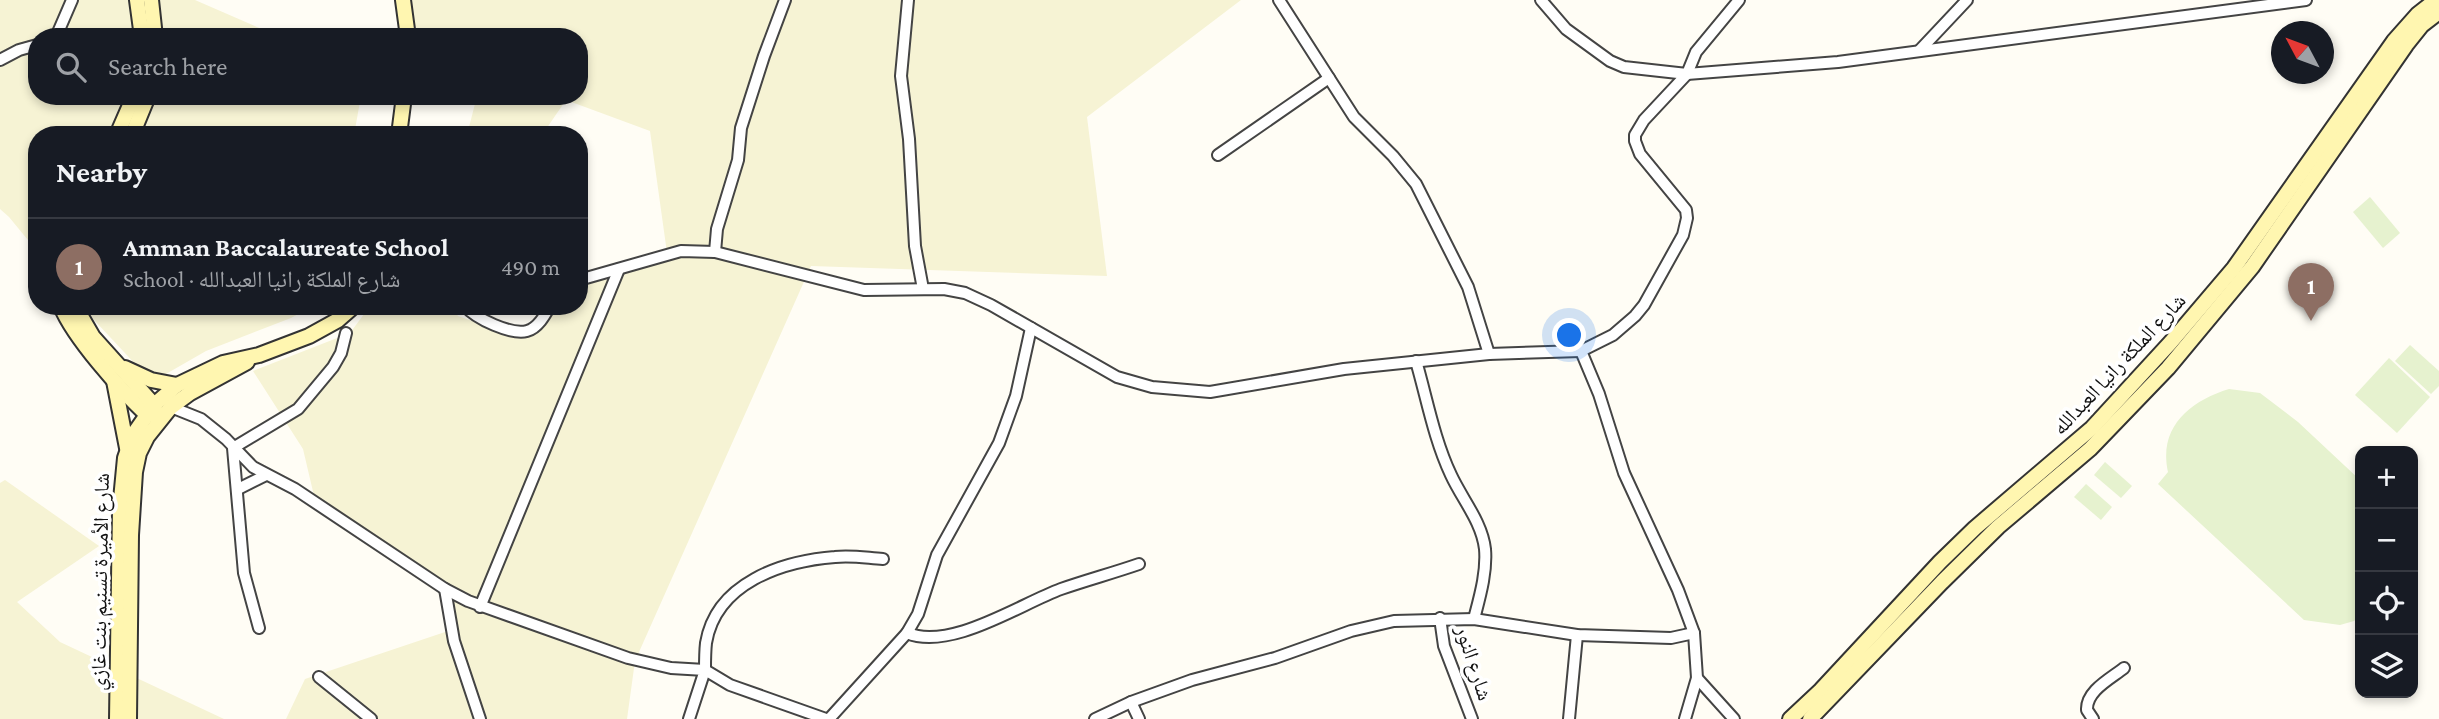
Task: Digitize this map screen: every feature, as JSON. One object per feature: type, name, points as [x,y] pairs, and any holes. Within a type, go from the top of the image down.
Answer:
[{"type":"main road","points":[[137,0],[141,28]]},
{"type":"main road","points":[[151,0],[154,28]]},
{"type":"main road","points":[[403,0],[407,28]]},
{"type":"main road","name":"شارع الملكة رانيا العبدالله","points":[[1790,719],[1821,690],[1940,562],[2005,502],[2079,441],[2138,380],[2234,268],[2393,41],[2418,14],[2436,0]]},
{"type":"main road","name":"شارع الملكة رانيا العبدالله","points":[[1810,719],[1941,582],[1998,527],[2090,449],[2168,368],[2252,267],[2406,45],[2422,25],[2439,12]]},
{"type":"main road","points":[[121,126],[130,105]]},
{"type":"main road","points":[[136,126],[144,105]]},
{"type":"main road","points":[[400,126],[403,105]]},
{"type":"main road","points":[[66,315],[72,328],[116,372],[153,415]]},
{"type":"main road","points":[[80,315],[116,372],[127,448]]},
{"type":"main road","name":"شارع الأميرة تسنيم بنت غازي","points":[[129,719],[134,485],[139,453],[153,415],[259,355],[309,336],[344,315]]},
{"type":"main road","name":"شارع الأميرة تسنيم بنت غازي","points":[[117,719],[120,510],[127,448],[177,385],[223,363],[259,355]]},
{"type":"main road","points":[[116,372],[177,385]]},
{"type":"street","points":[[60,28],[72,0]]},
{"type":"street","points":[[715,252],[717,229],[738,160],[741,128],[785,0]]},
{"type":"street","points":[[908,0],[901,76],[909,139],[915,246],[923,289]]},
{"type":"street","points":[[1279,0],[1354,117],[1393,156],[1416,184],[1468,287],[1489,355]]},
{"type":"street","points":[[1541,0],[1566,29],[1611,61],[1624,67],[1687,74],[1789,67],[2306,0]]},
{"type":"street","points":[[588,277],[681,251],[715,252],[853,289],[944,289],[965,293],[1117,377],[1167,389],[1210,392],[1344,369],[1416,361],[1581,351],[1613,335],[1635,316],[1683,235],[1687,218],[1683,203],[1640,154],[1634,141],[1644,120],[1687,74],[1696,51],[1739,0]]},
{"type":"street","points":[[1919,51],[1967,0]]},
{"type":"street","points":[[0,60],[28,48]]},
{"type":"street","points":[[1218,155],[1329,78]]},
{"type":"street","points":[[480,607],[618,269]]},
{"type":"street","points":[[476,315],[514,332],[528,331],[543,315]]},
{"type":"street","points":[[171,407],[201,419],[220,433],[246,462],[295,489],[445,589],[480,607],[628,658],[671,668],[705,670],[730,685],[827,719],[907,633],[918,614],[937,555],[988,465],[1008,422],[1031,328]]},
{"type":"street","points":[[233,448],[298,409],[341,353],[346,333]]},
{"type":"street","points":[[1581,351],[1599,394],[1625,473],[1678,590],[1694,633],[1697,678],[1685,719]]},
{"type":"street","points":[[1416,361],[1433,428],[1451,475],[1482,535],[1485,548],[1484,575],[1474,619]]},
{"type":"street","points":[[233,448],[244,573],[259,628]]},
{"type":"street","points":[[238,489],[266,475]]},
{"type":"street","points":[[689,719],[705,670],[706,642],[722,606],[735,592],[754,578],[811,560],[837,556],[883,559]]},
{"type":"street","points":[[907,633],[927,637],[978,625],[1059,590],[1139,564]]},
{"type":"street","points":[[445,589],[454,641],[480,719]]},
{"type":"street","name":"شارع النور","points":[[1440,618],[1444,646],[1472,719]]},
{"type":"street","points":[[1095,719],[1131,702],[1192,680],[1275,658],[1351,631],[1394,621],[1474,619],[1577,635],[1671,638],[1694,633]]},
{"type":"street","points":[[1569,719],[1577,635]]},
{"type":"street","points":[[2093,719],[2087,710],[2090,696],[2124,668]]},
{"type":"street","points":[[319,677],[371,719]]},
{"type":"street","points":[[1697,678],[1734,719]]},
{"type":"street","points":[[1131,702],[1139,719]]},
{"type":"shaded area","points":[[0,0],[195,0],[259,28],[28,28],[28,105],[359,105],[356,126],[28,126],[28,240],[0,209]]},
{"type":"shaded area","points":[[400,0],[1241,0],[1087,117],[1107,276],[811,266],[635,661],[627,719],[286,719],[305,679],[451,630],[442,581],[315,500],[303,449],[253,371],[350,333],[363,315],[457,315],[518,337],[539,315],[588,315],[588,282],[668,260],[650,131],[580,105],[588,105],[588,28],[409,28]]},
{"type":"shaded area","points":[[475,105],[563,105],[548,126],[469,126]]},
{"type":"shaded area","points":[[89,315],[296,315],[206,351],[152,382]]},
{"type":"shaded area","points":[[5,480],[99,546],[17,602],[60,642],[224,719],[0,719],[0,483]]},
{"type":"green space","points":[[2370,197],[2400,233],[2383,248],[2353,212]]},
{"type":"green space","points":[[2410,345],[2439,371],[2439,386],[2431,394],[2395,361]]},
{"type":"green space","points":[[2389,358],[2430,397],[2397,433],[2355,395]]},
{"type":"green space","points":[[2229,389],[2260,393],[2298,422],[2355,475],[2354,621],[2340,625],[2304,620],[2158,484],[2168,472],[2166,456],[2173,429],[2190,409]]},
{"type":"green space","points":[[2105,462],[2132,486],[2121,498],[2094,475]]},
{"type":"green space","points":[[2086,484],[2112,507],[2101,520],[2074,497]]},
{"type":"place","name":"Amman Baccalaureate School","points":[[2311,321]]}]
